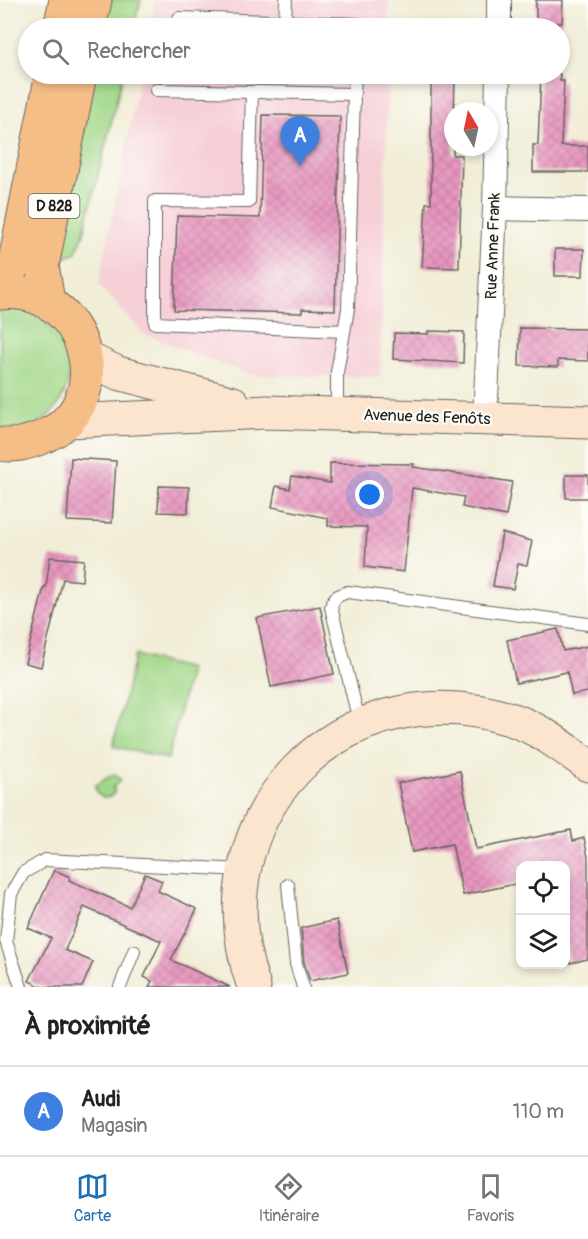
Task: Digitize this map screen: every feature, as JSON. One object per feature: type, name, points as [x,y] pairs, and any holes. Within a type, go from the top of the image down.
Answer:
[{"type":"main road","points":[[62,18],[66,0]]},
{"type":"main road","points":[[91,18],[95,0]]},
{"type":"main road","name":"D 828","points":[[0,292],[15,261],[50,84]]},
{"type":"main road","name":"D 828","points":[[48,301],[42,266],[78,84]]},
{"type":"main road","points":[[0,292],[14,291],[48,301],[67,316],[80,336],[87,358],[84,392],[67,420],[48,435],[13,444],[0,469]]},
{"type":"main road","name":"Avenue des Fenôts","points":[[87,358],[118,373],[267,412]]},
{"type":"main road","name":"Avenue des Fenôts","points":[[67,420],[267,412],[588,422]]},
{"type":"main road","points":[[254,987],[242,940],[240,901],[243,870],[255,831],[270,801],[281,786],[325,744],[383,717],[422,710],[478,712],[528,727],[588,765]]},
{"type":"street","points":[[499,18],[500,0]]},
{"type":"street","name":"Rue Anne Frank","points":[[485,419],[495,208],[498,84]]},
{"type":"street","points":[[495,208],[588,210]]},
{"type":"lane","points":[[285,18],[286,0]]},
{"type":"lane","points":[[337,415],[337,372],[348,309],[354,84]]},
{"type":"lane","points":[[156,90],[354,94]]},
{"type":"lane","points":[[252,92],[249,202],[155,201],[155,323],[344,332]]},
{"type":"lane","points":[[361,726],[331,608],[333,600],[338,595],[348,592],[588,624]]},
{"type":"lane","points":[[21,987],[6,941],[11,894],[23,873],[45,860],[243,870]]},
{"type":"lane","points":[[288,885],[296,964],[303,987]]},
{"type":"lane","points":[[120,987],[134,951]]},
{"type":"shaded area","points":[[155,0],[389,0],[389,18],[151,18]]},
{"type":"shaded area","points":[[138,84],[388,84],[380,377],[250,375],[144,334],[99,285]]},
{"type":"green space","points":[[107,0],[141,0],[136,18],[104,18]]},
{"type":"green space","points":[[91,84],[121,84],[83,236],[75,254],[60,259]]},
{"type":"green space","points":[[10,307],[41,317],[56,329],[69,356],[70,371],[62,399],[42,421],[28,428],[0,430],[0,308]]},
{"type":"green space","points":[[135,655],[190,669],[168,759],[113,746]]},
{"type":"green space","points":[[114,774],[121,780],[114,786],[114,793],[110,797],[103,798],[97,793],[95,785]]},
{"type":"building","points":[[536,0],[563,0],[562,18],[536,18]]},
{"type":"building","points":[[431,84],[455,84],[454,102],[444,102],[444,156],[462,156],[459,268],[422,267],[426,203],[431,203]]},
{"type":"building","points":[[541,84],[564,84],[561,146],[588,146],[588,172],[533,172],[533,145],[538,145]]},
{"type":"building","points":[[263,115],[340,116],[335,310],[302,309],[302,313],[174,310],[177,216],[260,218]]},
{"type":"building","points":[[555,249],[584,249],[583,276],[555,276]]},
{"type":"building","points":[[520,328],[588,329],[588,361],[558,360],[558,367],[519,366]]},
{"type":"building","points":[[428,331],[464,332],[463,363],[393,359],[394,333],[428,334]]},
{"type":"building","points":[[71,458],[116,461],[112,523],[67,521]]},
{"type":"building","points":[[330,463],[414,464],[413,467],[512,482],[506,516],[462,507],[464,497],[412,488],[404,572],[365,567],[367,527],[328,526],[328,518],[272,507],[276,486],[290,489],[292,476],[330,483]]},
{"type":"building","points":[[566,475],[588,475],[588,498],[566,498]]},
{"type":"building","points":[[159,486],[189,487],[188,513],[158,512]]},
{"type":"building","points":[[502,533],[532,541],[527,565],[518,564],[513,589],[493,586]]},
{"type":"building","points":[[50,557],[84,560],[82,581],[63,579],[41,667],[25,663],[44,587],[46,587]]},
{"type":"building","points":[[320,606],[334,674],[271,687],[257,618]]},
{"type":"building","points":[[558,629],[563,651],[588,646],[588,692],[572,695],[567,672],[516,683],[507,640]]},
{"type":"building","points":[[460,771],[476,849],[571,830],[573,841],[584,838],[588,857],[588,959],[570,963],[570,861],[516,861],[516,884],[463,895],[452,844],[412,852],[398,783]]},
{"type":"building","points":[[54,870],[70,877],[69,880],[130,907],[145,874],[162,881],[158,891],[197,909],[171,960],[230,987],[149,987],[152,981],[144,977],[161,941],[84,907],[65,950],[93,962],[82,987],[42,987],[29,981],[51,938],[28,928]]},
{"type":"building","points":[[337,920],[348,973],[310,981],[304,962],[301,928]]},
{"type":"place","name":"Audi","points":[[300,166]]}]
